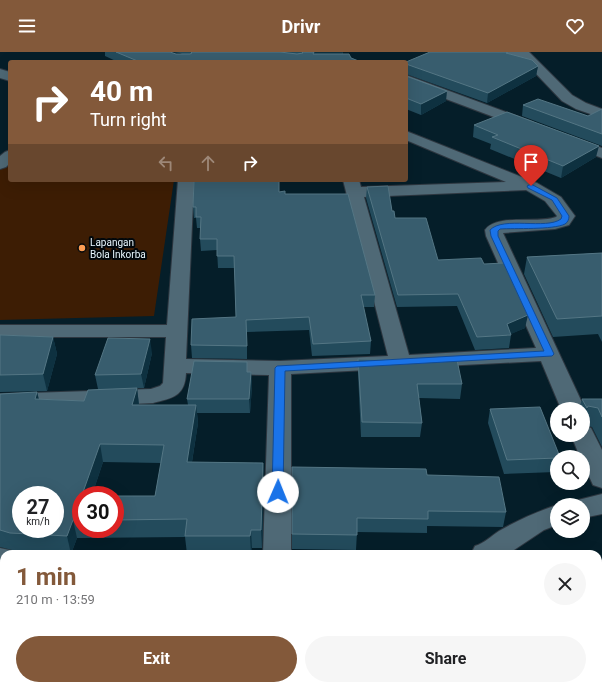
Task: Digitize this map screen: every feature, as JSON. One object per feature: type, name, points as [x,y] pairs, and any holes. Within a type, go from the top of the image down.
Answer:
[{"type":"street","points":[[466,52],[524,54],[567,98],[581,106],[602,114]]},
{"type":"street","points":[[408,80],[544,131]]},
{"type":"street","points":[[408,136],[531,186],[554,199],[566,216],[565,220],[562,222],[553,224],[498,227],[494,230],[494,236],[549,354],[569,402]]},
{"type":"street","points":[[558,136],[602,153]]},
{"type":"street","points":[[0,164],[8,157]]},
{"type":"street","points":[[0,402],[154,396],[168,391],[174,385],[186,182]]},
{"type":"street","points":[[400,360],[352,186],[531,186]]},
{"type":"street","points":[[0,331],[177,331]]},
{"type":"street","points":[[175,366],[280,368],[400,360],[549,354]]},
{"type":"street","points":[[277,550],[280,368]]},
{"type":"street","points":[[586,442],[602,479]]},
{"type":"street","points":[[590,507],[602,504]]},
{"type":"street","points":[[495,550],[535,523],[550,518]]},
{"type":"shaded area","name":"Lapangan Bola Inkorba","points":[[8,155],[8,182],[174,182],[154,316],[0,320],[0,168]]},
{"type":"building","points":[[116,52],[170,52],[176,54],[190,54],[192,53],[191,52],[280,52],[297,54],[303,53],[302,52],[314,52],[313,54],[349,54],[351,58],[356,60],[135,60]]},
{"type":"building","points":[[430,52],[508,52],[506,53],[532,60],[538,66],[488,93],[408,65],[408,61]]},
{"type":"building","points":[[408,77],[447,91],[421,104],[408,99]]},
{"type":"building","points":[[538,99],[588,116],[602,109],[602,134],[523,105]]},
{"type":"building","points":[[507,112],[599,146],[563,166],[492,137],[498,135],[474,125]]},
{"type":"building","points":[[194,182],[279,182],[279,192],[285,191],[285,194],[348,194],[375,295],[361,295],[371,341],[313,344],[309,317],[246,320],[247,346],[191,345],[192,319],[236,317],[234,256],[217,256],[217,239],[200,239],[201,217],[196,217],[196,207],[193,207]]},
{"type":"building","points":[[388,186],[392,211],[394,211],[395,218],[426,218],[438,260],[481,258],[484,264],[504,263],[528,315],[507,324],[511,335],[477,337],[458,294],[398,295],[367,187]]},
{"type":"building","points":[[602,253],[602,316],[557,319],[527,257]]},
{"type":"building","points":[[0,335],[53,337],[43,374],[0,375]]},
{"type":"building","points":[[108,338],[150,339],[141,374],[95,375]]},
{"type":"building","points":[[358,359],[457,360],[462,384],[417,384],[422,423],[362,422]]},
{"type":"building","points":[[194,361],[247,362],[247,372],[251,372],[249,399],[187,399]]},
{"type":"building","points":[[137,388],[132,405],[196,405],[187,462],[263,463],[261,530],[251,530],[250,536],[185,536],[187,519],[124,520],[124,496],[155,496],[164,445],[100,444],[85,486],[72,486],[72,523],[67,536],[64,536],[64,486],[12,486],[12,533],[0,530],[0,394],[37,392],[35,399],[84,401],[88,390]]},
{"type":"building","points":[[582,399],[602,399],[602,417],[598,408],[590,406],[590,402],[584,402]]},
{"type":"building","points":[[540,407],[550,432],[550,442],[554,442],[557,450],[550,450],[550,458],[507,460],[490,409]]},
{"type":"building","points":[[292,467],[426,469],[427,475],[499,477],[506,512],[428,511],[428,519],[357,518],[357,535],[292,534]]},
{"type":"place","name":"Lapangan Bola Inkorba","points":[[82,248]]},
{"type":"route","points":[[278,492],[280,368],[400,360],[549,354],[494,236],[494,230],[498,227],[553,224],[565,220],[566,216],[558,203],[549,195],[531,186]]}]
